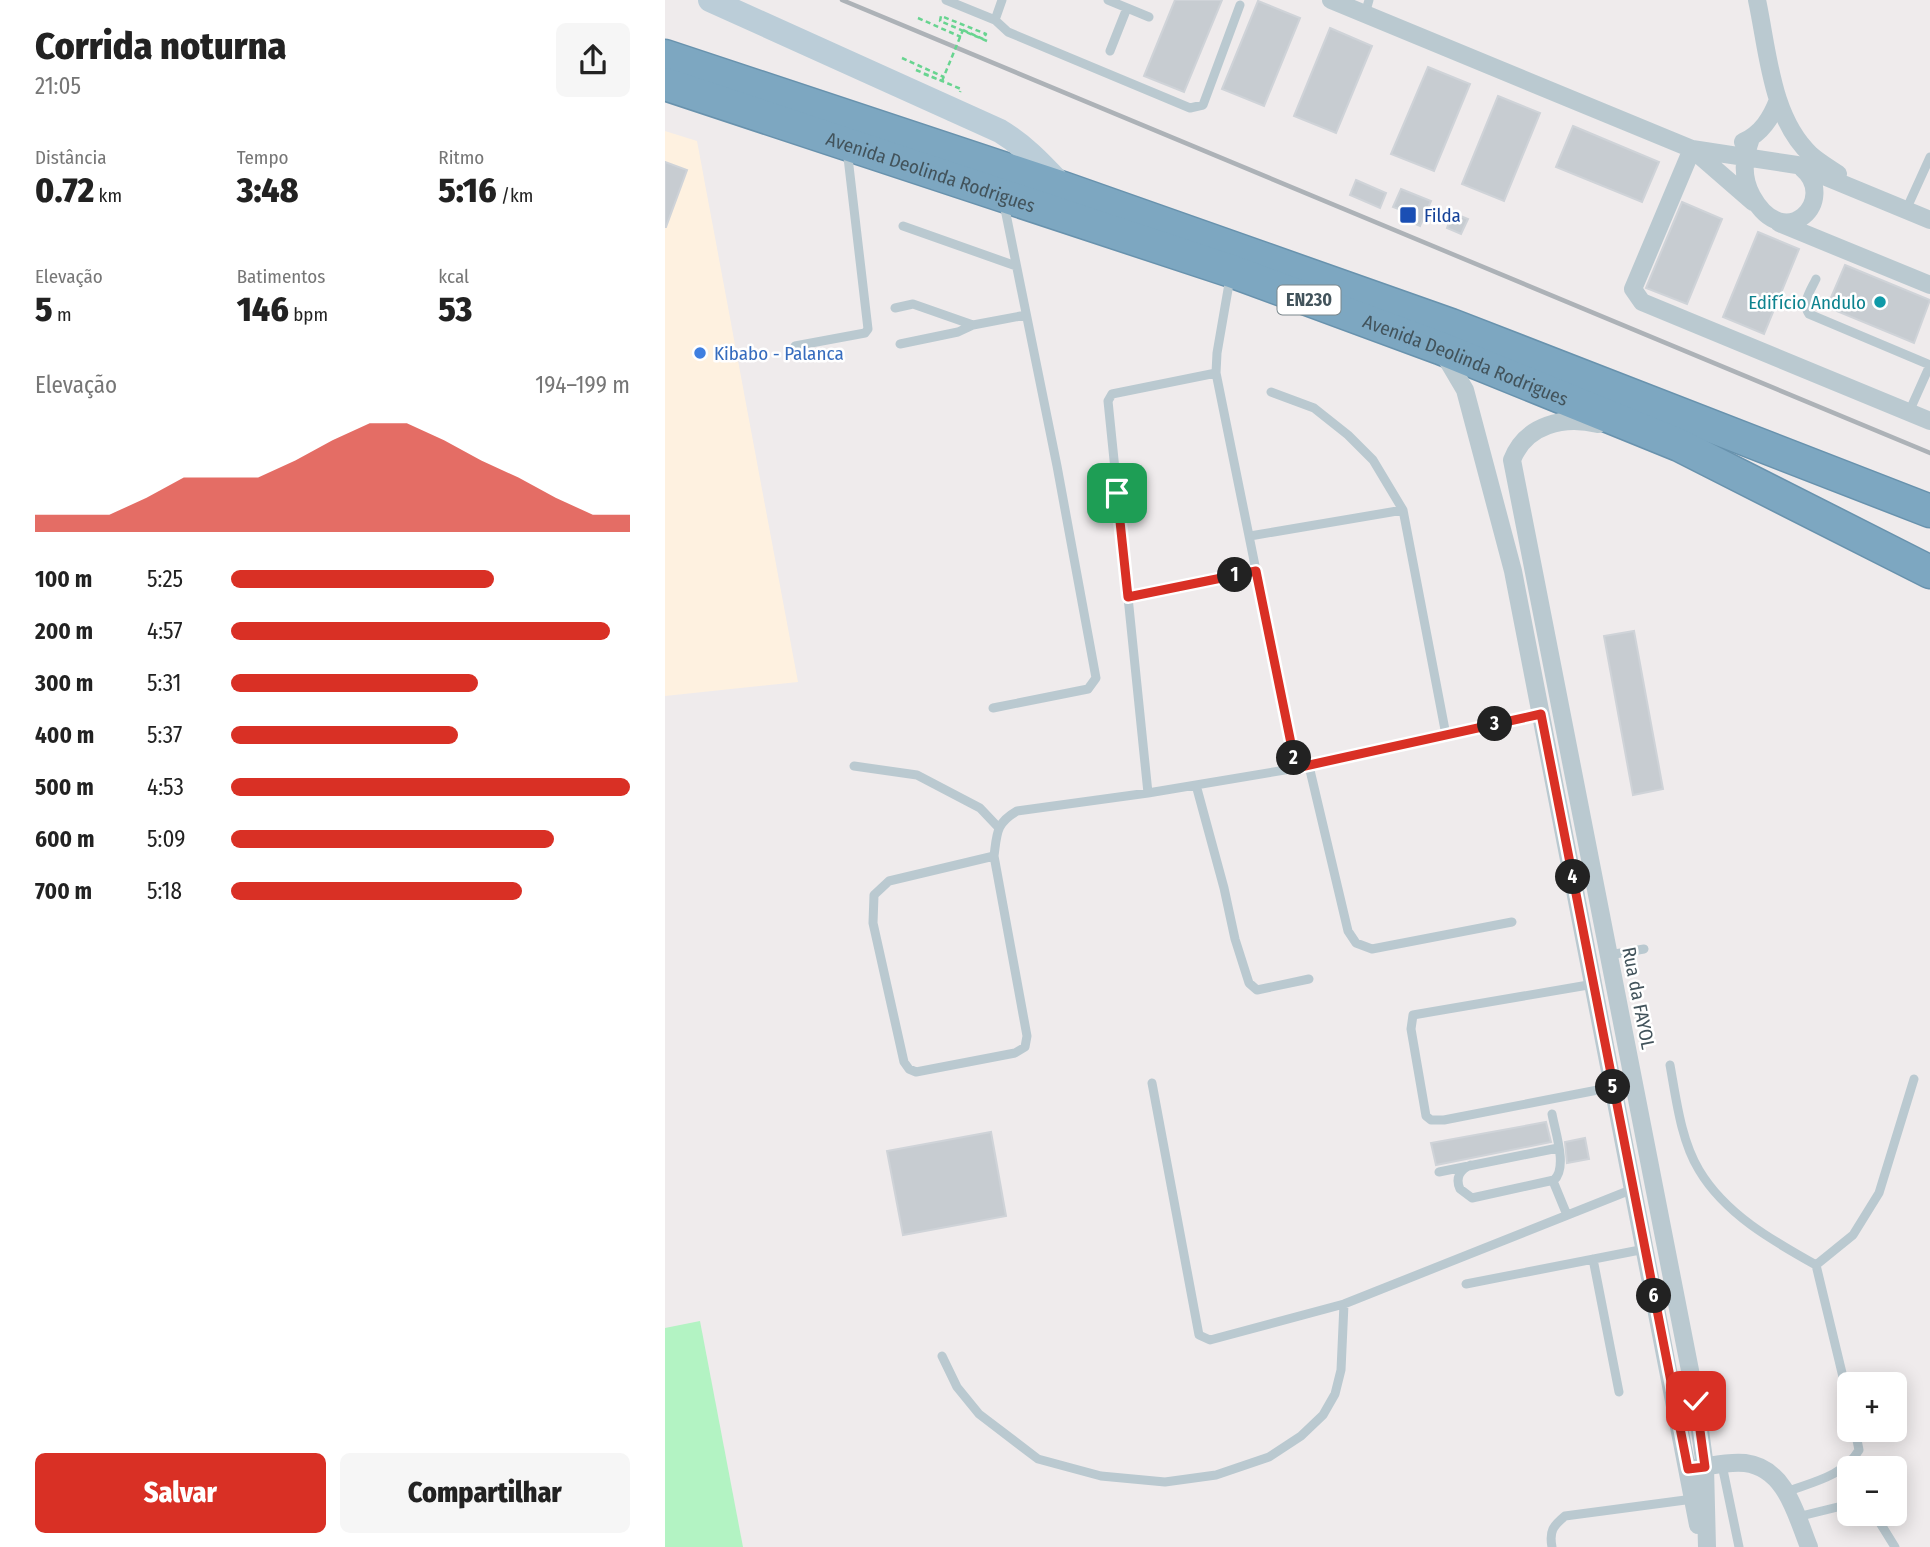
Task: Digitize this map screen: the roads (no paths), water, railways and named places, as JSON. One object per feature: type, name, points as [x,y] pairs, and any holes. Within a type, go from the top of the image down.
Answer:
[{"type":"highway","name":"Avenida Deolinda Rodrigues","points":[[665,56],[1063,188],[1451,325],[1930,511]]},
{"type":"highway","name":"Avenida Deolinda Rodrigues","points":[[665,84],[1231,271],[1440,348],[1679,445],[1930,572]]},
{"type":"main road","points":[[710,0],[1000,131],[1031,153],[1063,188]]},
{"type":"street","points":[[1331,0],[1367,7],[1692,149],[1792,164],[1930,220]]},
{"type":"street","points":[[1758,0],[1778,100],[1791,130],[1811,155],[1870,195]]},
{"type":"street","points":[[1692,149],[1729,149],[1751,138],[1770,120],[1778,100]]},
{"type":"street","points":[[1751,138],[1744,158],[1744,174],[1749,191],[1758,206]]},
{"type":"street","points":[[1692,149],[1773,220],[1930,285]]},
{"type":"street","points":[[1692,149],[1633,289],[1642,302],[1930,421]]},
{"type":"street","points":[[1758,206],[1755,186],[1759,176],[1776,164],[1792,164],[1811,177],[1814,186],[1813,204],[1808,212],[1792,222],[1773,220]]},
{"type":"street","name":"Rua da FAYOL","points":[[1440,348],[1465,390],[1513,571],[1644,1249],[1705,1467],[1693,1499],[1705,1547]]},
{"type":"street","name":"Rua da FAYOL","points":[[1679,445],[1575,420],[1560,421],[1535,432],[1522,444],[1512,460],[1696,1401],[1705,1467],[1705,1547]]},
{"type":"street","points":[[1705,1467],[1748,1464],[1776,1477],[1786,1492],[1809,1547]]},
{"type":"lane","points":[[946,0],[995,19],[1008,32],[1190,108],[1203,105],[1240,5]]},
{"type":"lane","points":[[995,19],[1002,0]]},
{"type":"lane","points":[[1108,0],[1149,17]]},
{"type":"lane","points":[[1110,51],[1127,8]]},
{"type":"lane","points":[[795,346],[865,333],[868,328],[846,144]]},
{"type":"lane","points":[[1906,210],[1925,180],[1930,157]]},
{"type":"lane","points":[[993,708],[1088,689],[1096,678],[1002,195]]},
{"type":"lane","points":[[903,226],[1016,266]]},
{"type":"lane","points":[[1231,271],[1216,373],[1296,768]]},
{"type":"lane","points":[[1816,279],[1806,303],[1809,314],[1930,365],[1909,412]]},
{"type":"lane","points":[[895,309],[913,304],[973,325]]},
{"type":"lane","points":[[900,344],[958,332],[973,325],[1026,315]]},
{"type":"lane","points":[[1148,793],[1108,406],[1112,394],[1216,373]]},
{"type":"lane","points":[[1271,392],[1314,408],[1348,435],[1373,460],[1403,510],[1446,735]]},
{"type":"lane","points":[[1249,536],[1403,510]]},
{"type":"lane","points":[[1128,597],[1256,571]]},
{"type":"lane","points":[[994,856],[889,881],[874,895],[873,923],[904,1062],[909,1069],[916,1072],[1016,1053],[1024,1046],[1027,1036],[994,856],[998,827],[1008,816],[1017,811],[1148,793],[1309,766],[1541,714]]},
{"type":"lane","points":[[853,766],[916,775],[980,808],[998,827]]},
{"type":"lane","points":[[1309,766],[1348,930],[1356,943],[1373,949],[1512,922]]},
{"type":"lane","points":[[1196,785],[1249,984],[1257,990],[1309,979]]},
{"type":"lane","points":[[1609,956],[1644,949]]},
{"type":"lane","points":[[1594,984],[1413,1015],[1411,1029],[1426,1116],[1431,1120],[1444,1120],[1613,1087]]},
{"type":"lane","points":[[1670,1065],[1682,1126],[1699,1169],[1731,1208],[1770,1239],[1816,1265],[1842,1372]]},
{"type":"lane","points":[[1816,1265],[1853,1236],[1879,1194],[1914,1079]]},
{"type":"lane","points":[[1152,1083],[1199,1335],[1204,1339],[1210,1340],[1344,1304],[1633,1189]]},
{"type":"lane","points":[[1471,1165],[1462,1171],[1458,1179],[1463,1193],[1472,1198],[1553,1181],[1561,1172],[1552,1114]]},
{"type":"lane","points":[[1439,1172],[1559,1148]]},
{"type":"lane","points":[[1553,1181],[1567,1215]]},
{"type":"lane","points":[[1467,1284],[1644,1249]]},
{"type":"lane","points":[[1593,1259],[1619,1392]]},
{"type":"lane","points":[[942,1356],[957,1387],[979,1415],[1038,1459],[1101,1476],[1165,1482],[1190,1479],[1216,1475],[1269,1457],[1301,1436],[1323,1415],[1335,1394],[1341,1370],[1344,1304]]},
{"type":"lane","points":[[1786,1492],[1842,1471],[1859,1450],[1858,1442]]},
{"type":"lane","points":[[1705,1467],[1739,1547]]},
{"type":"lane","points":[[1552,1547],[1549,1534],[1554,1524],[1565,1516],[1693,1499]]},
{"type":"lane","points":[[1797,1517],[1837,1505]]},
{"type":"lane","points":[[1882,1526],[1895,1547]]},
{"type":"railway","points":[[842,0],[1930,453]]},
{"type":"place","name":"Filda","points":[[1408,215]]},
{"type":"place","name":"Edifício Andulo","points":[[1880,302]]},
{"type":"place","name":"Kibabo - Palanca","points":[[700,353]]}]
